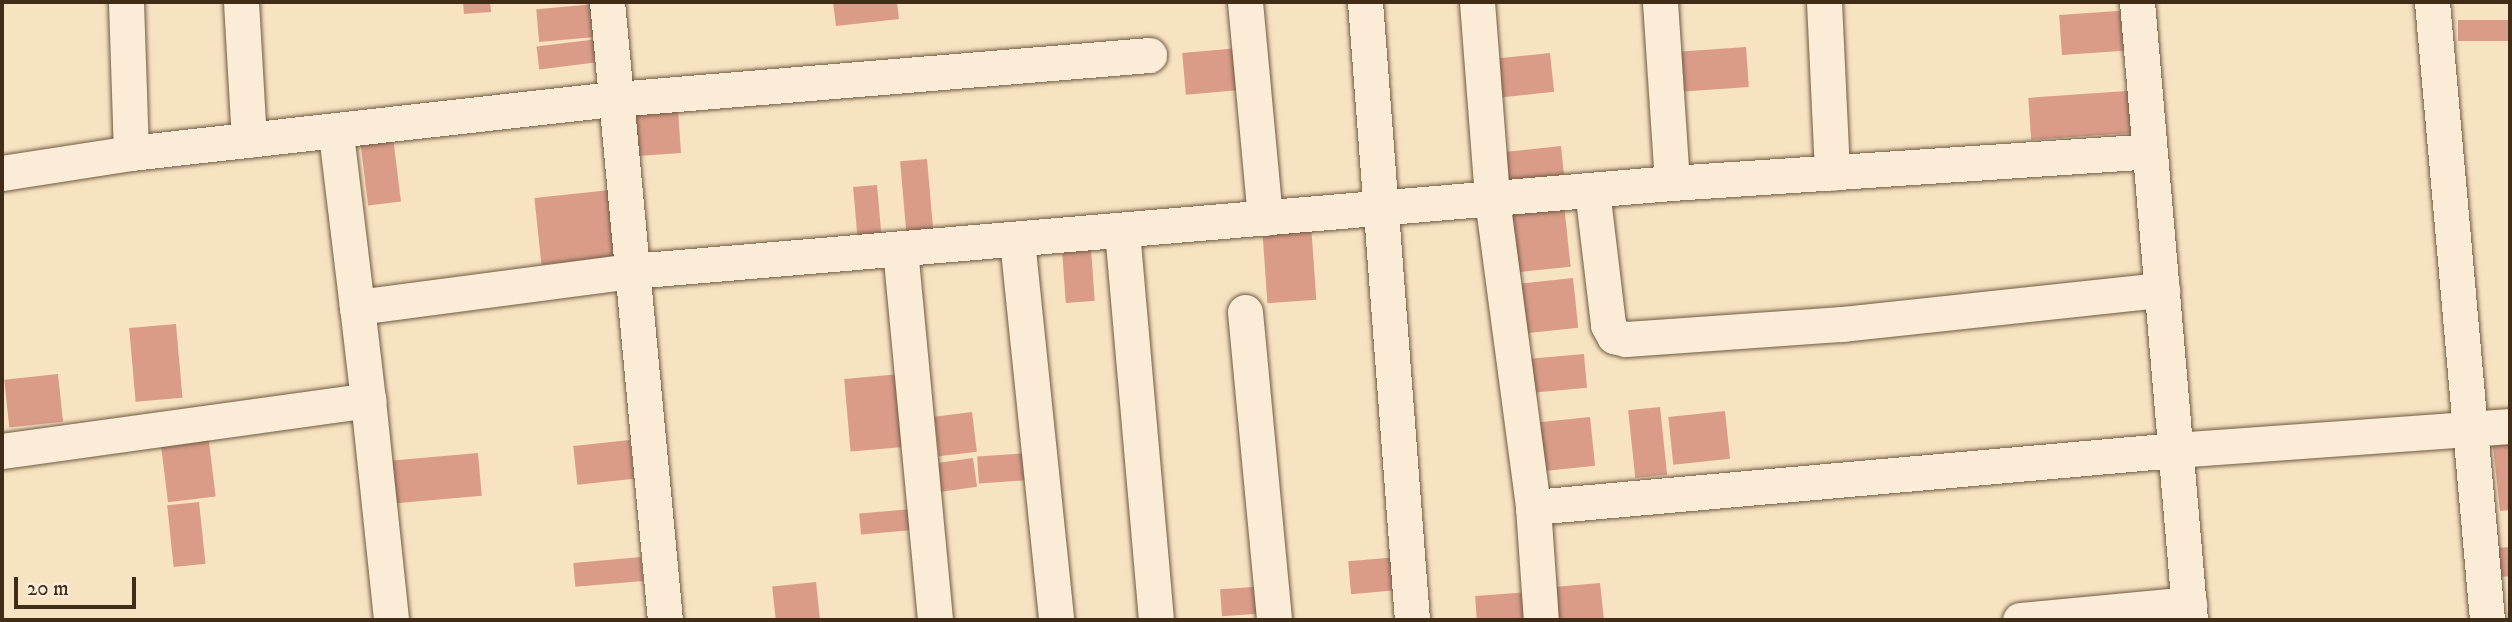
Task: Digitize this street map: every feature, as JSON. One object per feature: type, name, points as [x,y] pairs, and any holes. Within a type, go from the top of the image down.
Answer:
[{"type":"street","points":[[126,2],[131,153]]},
{"type":"street","points":[[241,2],[249,140]]},
{"type":"street","points":[[607,2],[666,620]]},
{"type":"street","points":[[1245,2],[1265,218]]},
{"type":"street","points":[[1365,2],[1412,620]]},
{"type":"street","points":[[1477,2],[1492,199],[1533,507],[1541,620]]},
{"type":"street","points":[[1660,2],[1672,183]]},
{"type":"street","points":[[1825,2],[1832,173]]},
{"type":"street","points":[[2020,620],[2189,612],[2137,2]]},
{"type":"street","points":[[2432,2],[2487,620]]},
{"type":"street","points":[[2,173],[131,153],[336,134],[616,99],[1149,55]]},
{"type":"street","points":[[336,134],[391,620]]},
{"type":"street","points":[[357,307],[632,271],[1122,232],[1672,183],[2149,151]]},
{"type":"street","points":[[1592,190],[1608,325],[1614,336],[1626,339],[1842,324],[2162,290]]},
{"type":"street","points":[[1122,232],[1156,620]]},
{"type":"street","points":[[1017,240],[1056,620]]},
{"type":"street","points":[[900,249],[935,620]]},
{"type":"street","points":[[1245,312],[1274,620]]},
{"type":"street","points":[[2,451],[368,400]]},
{"type":"street","points":[[1533,507],[2175,450],[2510,426]]},
{"type":"building","points":[[463,2],[490,2],[491,12],[464,14]]},
{"type":"building","points":[[833,2],[897,2],[899,19],[836,26]]},
{"type":"building","points":[[595,4],[598,37],[539,42],[536,9]]},
{"type":"building","points":[[2132,10],[2135,50],[2062,55],[2059,15]]},
{"type":"building","points":[[2458,20],[2510,20],[2510,41],[2458,41]]},
{"type":"building","points":[[598,39],[601,62],[539,69],[536,47]]},
{"type":"building","points":[[1746,47],[1749,87],[1677,92],[1674,52]]},
{"type":"building","points":[[1239,48],[1243,90],[1186,95],[1182,53]]},
{"type":"building","points":[[1550,53],[1554,92],[1498,98],[1494,59]]},
{"type":"building","points":[[2141,90],[2144,132],[2031,140],[2028,98]]},
{"type":"building","points":[[678,110],[681,153],[638,156],[635,113]]},
{"type":"building","points":[[393,137],[401,202],[368,206],[360,141]]},
{"type":"building","points":[[1561,146],[1564,175],[1500,182],[1497,153]]},
{"type":"building","points":[[927,159],[934,235],[907,237],[900,161]]},
{"type":"building","points":[[877,185],[882,244],[858,246],[853,187]]},
{"type":"building","points":[[610,190],[617,257],[541,265],[534,198]]},
{"type":"building","points":[[1564,204],[1571,267],[1511,273],[1504,210]]},
{"type":"building","points":[[1311,224],[1316,300],[1267,303],[1262,227]]},
{"type":"building","points":[[1091,248],[1095,301],[1066,303],[1062,250]]},
{"type":"building","points":[[1573,278],[1578,328],[1515,334],[1509,285]]},
{"type":"building","points":[[176,324],[182,398],[136,402],[129,328]]},
{"type":"building","points":[[1584,354],[1587,388],[1521,394],[1518,360]]},
{"type":"building","points":[[58,374],[63,422],[9,427],[4,380]]},
{"type":"building","points":[[900,374],[906,447],[851,452],[844,379]]},
{"type":"building","points":[[1660,407],[1667,475],[1635,478],[1628,410]]},
{"type":"building","points":[[1725,411],[1730,459],[1673,465],[1668,417]]},
{"type":"building","points":[[972,412],[977,452],[939,456],[934,417]]},
{"type":"building","points":[[1590,417],[1595,466],[1532,472],[1527,424]]},
{"type":"building","points":[[207,426],[216,496],[168,502],[159,432]]},
{"type":"building","points":[[2510,435],[2510,510],[2500,511],[2492,436]]},
{"type":"building","points":[[630,440],[634,479],[577,485],[573,446]]},
{"type":"building","points":[[478,453],[482,496],[393,504],[389,461]]},
{"type":"building","points":[[1028,453],[1030,480],[979,483],[977,457]]},
{"type":"building","points":[[973,458],[977,487],[930,493],[926,465]]},
{"type":"building","points":[[199,502],[205,564],[174,567],[167,505]]},
{"type":"building","points":[[912,509],[914,530],[861,535],[859,514]]},
{"type":"building","points":[[2510,547],[2510,576],[2501,577],[2498,548]]},
{"type":"building","points":[[641,557],[643,581],[575,587],[573,563]]},
{"type":"building","points":[[1398,557],[1401,590],[1351,594],[1348,561]]},
{"type":"building","points":[[816,582],[820,620],[776,620],[772,587]]},
{"type":"building","points":[[1600,583],[1604,620],[1545,620],[1542,588]]},
{"type":"building","points":[[1267,586],[1269,613],[1222,616],[1220,589]]},
{"type":"building","points":[[1531,592],[1533,619],[1477,620],[1475,596]]}]
